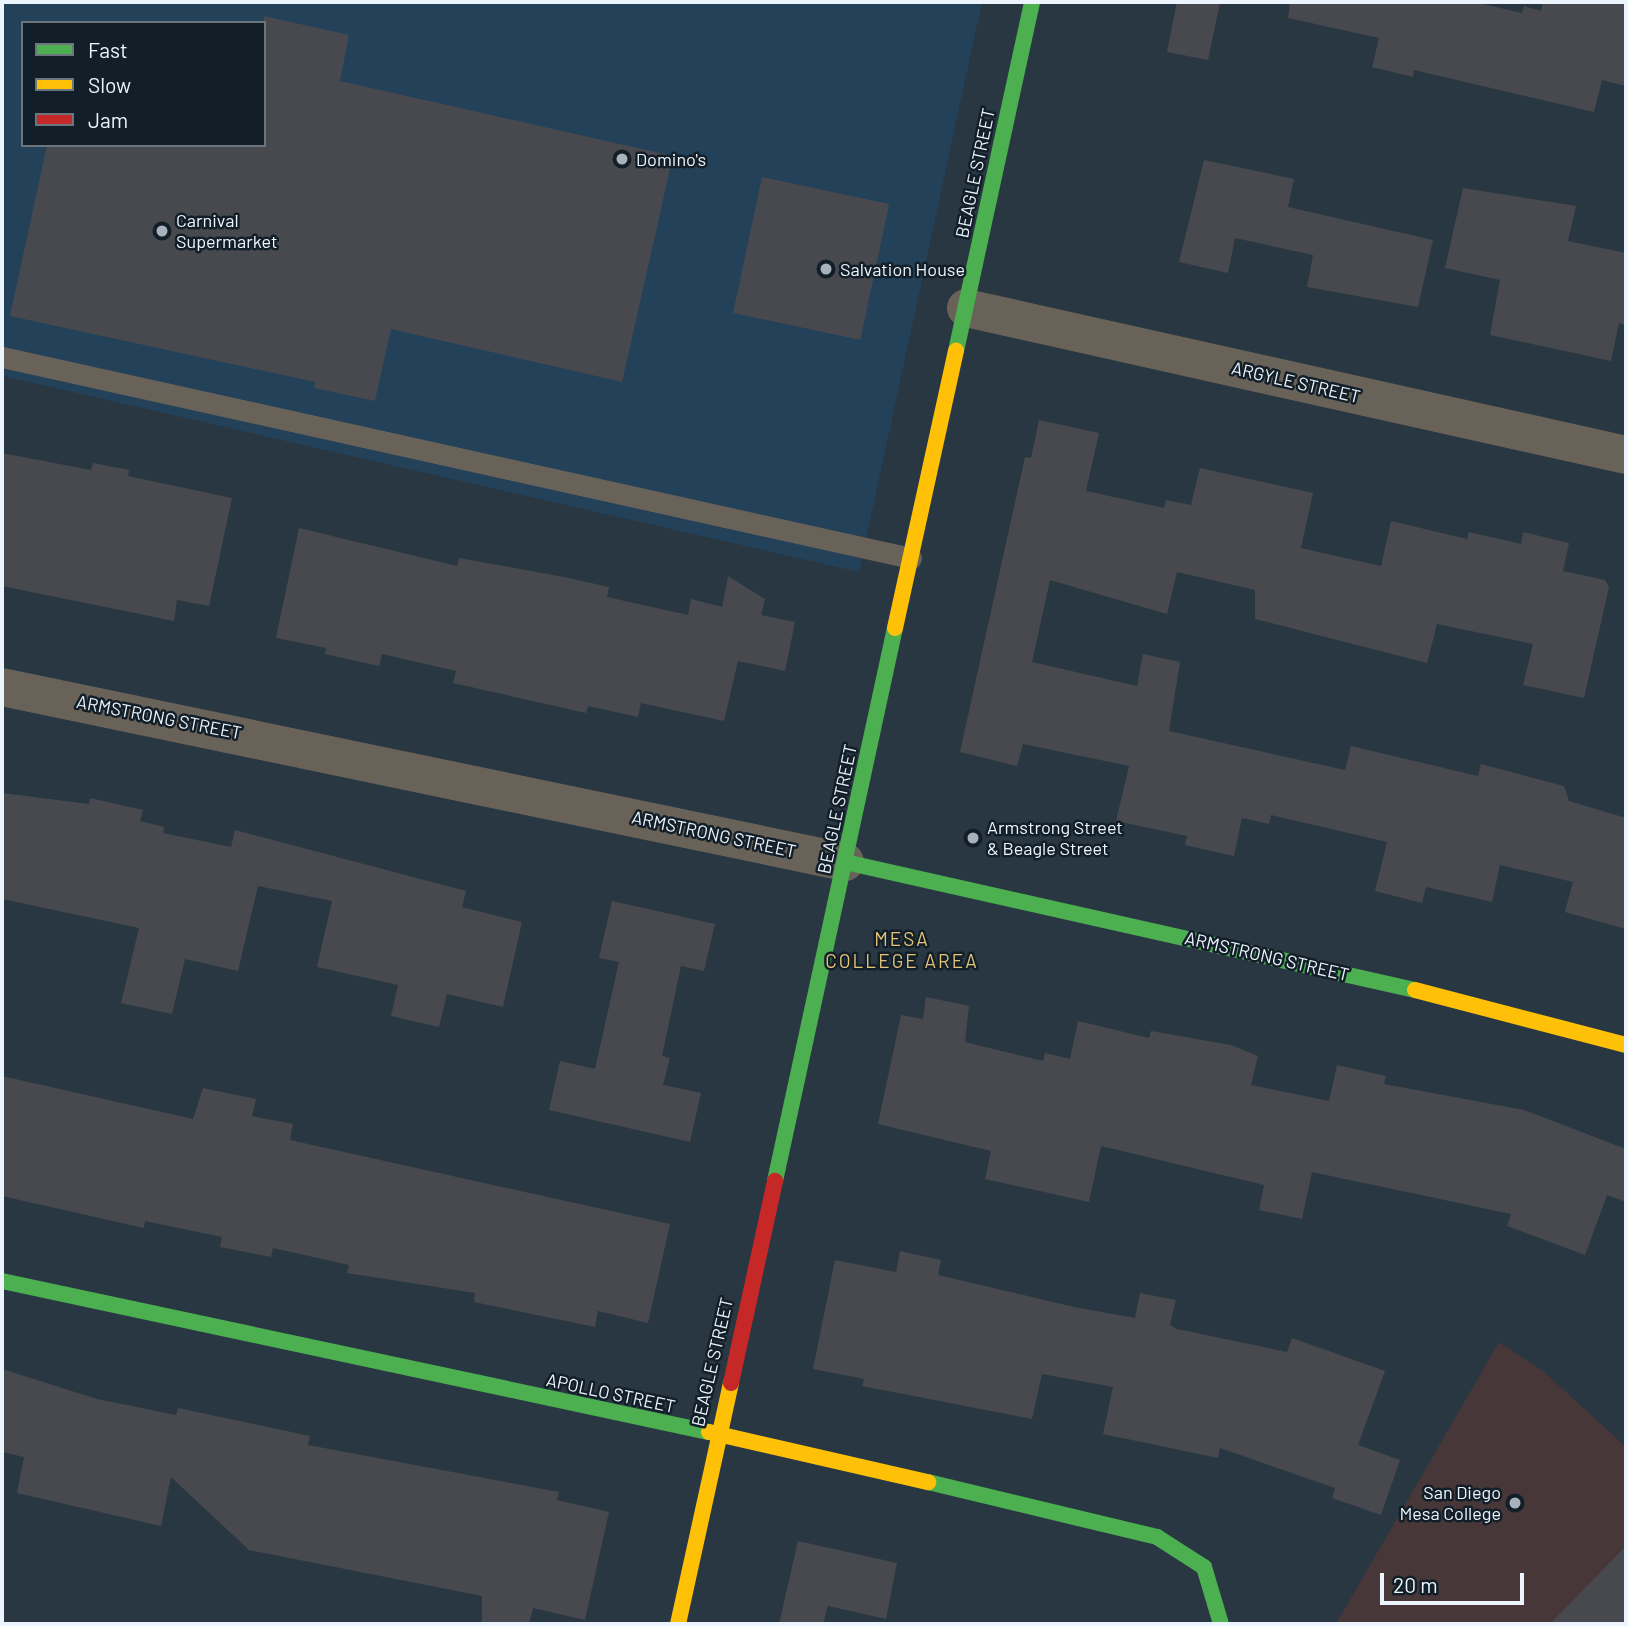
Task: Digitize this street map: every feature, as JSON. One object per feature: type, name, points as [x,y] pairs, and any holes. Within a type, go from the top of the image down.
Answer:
[{"type":"street","name":"BEAGLE STREET","points":[[678,1624],[715,1433],[845,862],[1032,2]]},
{"type":"street","name":"ARGYLE STREET","points":[[966,308],[1626,455]]},
{"type":"street","name":"ARMSTRONG STREET","points":[[2,687],[845,862],[1514,1012],[1626,1045]]},
{"type":"street","name":"APOLLO STREET","points":[[2,1281],[715,1433],[1157,1537],[1204,1567],[1221,1624]]},
{"type":"lane","points":[[2,357],[911,558]]},
{"type":"shaded area","points":[[2,2],[982,2],[859,572],[2,376]]},
{"type":"shaded area","name":"San Diego Mesa College","points":[[1499,1342],[1543,1371],[1626,1447],[1626,1624],[1336,1624]]},
{"type":"building","points":[[1177,2],[1220,2],[1208,60],[1167,52]]},
{"type":"building","points":[[1290,2],[1474,2],[1522,13],[1524,6],[1541,11],[1543,2],[1626,2],[1626,86],[1602,80],[1594,112],[1414,70],[1413,77],[1372,67],[1379,38],[1288,18]]},
{"type":"building","points":[[264,16],[349,35],[340,81],[673,156],[622,382],[391,329],[375,401],[314,388],[315,382],[10,316],[47,147],[266,147]]},
{"type":"building","points":[[1204,160],[1294,179],[1288,207],[1433,240],[1418,307],[1307,287],[1313,255],[1235,238],[1228,273],[1179,262]]},
{"type":"building","points":[[762,177],[889,204],[860,340],[733,313]]},
{"type":"building","points":[[1463,188],[1576,206],[1568,241],[1626,253],[1626,325],[1619,323],[1611,361],[1490,335],[1500,280],[1445,268]]},
{"type":"building","points":[[1039,420],[1099,433],[1086,491],[1164,508],[1166,500],[1191,505],[1200,468],[1313,493],[1301,548],[1381,566],[1391,521],[1467,539],[1469,532],[1521,544],[1523,532],[1569,543],[1563,571],[1605,580],[1609,587],[1584,698],[1523,685],[1533,644],[1437,624],[1427,663],[1255,619],[1255,590],[1177,572],[1167,614],[1050,580],[1032,662],[1137,686],[1143,654],[1180,662],[1169,731],[1345,770],[1351,746],[1478,776],[1481,764],[1564,786],[1569,801],[1626,818],[1626,929],[1565,912],[1573,882],[1500,865],[1492,902],[1426,887],[1422,903],[1375,891],[1387,842],[1271,815],[1269,824],[1242,818],[1234,856],[1185,845],[1187,836],[1116,821],[1129,766],[1023,744],[1017,766],[960,752],[1025,457],[1031,458]]},
{"type":"building","points":[[2,453],[91,470],[93,463],[129,470],[128,476],[232,498],[209,606],[177,600],[174,621],[2,586]]},
{"type":"building","points":[[299,528],[457,566],[459,558],[609,587],[607,597],[688,615],[691,599],[722,607],[728,576],[765,599],[761,615],[795,622],[785,671],[738,661],[724,721],[641,703],[638,717],[588,706],[586,713],[453,683],[456,671],[382,654],[379,666],[325,654],[326,648],[276,638]]},
{"type":"building","points":[[2,793],[89,804],[90,798],[143,810],[140,821],[164,827],[163,833],[231,847],[235,830],[466,891],[462,907],[522,922],[503,1007],[447,994],[439,1027],[391,1016],[398,985],[317,967],[332,901],[258,886],[238,971],[185,959],[172,1014],[121,1003],[139,928],[2,899]]},
{"type":"building","points":[[612,901],[715,924],[704,971],[681,966],[662,1056],[670,1058],[663,1085],[701,1093],[690,1142],[549,1110],[560,1061],[595,1069],[619,962],[599,958]]},
{"type":"building","points":[[926,997],[969,1006],[965,1042],[1043,1061],[1045,1053],[1070,1059],[1078,1021],[1149,1038],[1151,1031],[1231,1045],[1258,1056],[1251,1085],[1329,1101],[1337,1065],[1386,1076],[1384,1084],[1524,1110],[1626,1149],[1626,1202],[1607,1195],[1585,1255],[1507,1226],[1511,1214],[1312,1172],[1302,1219],[1259,1210],[1264,1185],[1101,1146],[1089,1202],[985,1179],[991,1151],[878,1124],[901,1015],[923,1019]]},
{"type":"building","points":[[2,1076],[193,1119],[203,1088],[256,1099],[252,1116],[293,1124],[290,1140],[670,1224],[648,1323],[598,1311],[595,1327],[474,1302],[475,1293],[347,1273],[349,1265],[273,1248],[271,1257],[220,1247],[222,1237],[145,1221],[144,1228],[2,1196]]},
{"type":"building","points":[[900,1251],[941,1260],[938,1275],[1074,1307],[1135,1318],[1140,1293],[1176,1300],[1170,1325],[1177,1329],[1287,1352],[1292,1338],[1385,1371],[1358,1445],[1400,1460],[1381,1515],[1332,1498],[1335,1488],[1220,1448],[1218,1458],[1103,1434],[1113,1387],[1042,1374],[1032,1419],[862,1386],[864,1379],[813,1369],[835,1260],[896,1272]]},
{"type":"building","points":[[2,1369],[97,1399],[176,1415],[178,1408],[310,1436],[308,1445],[559,1492],[557,1500],[609,1512],[585,1620],[533,1608],[529,1624],[482,1624],[482,1596],[249,1550],[171,1477],[161,1526],[17,1493],[24,1457],[2,1452]]},
{"type":"building","points":[[798,1541],[897,1563],[886,1619],[828,1606],[823,1624],[779,1624]]},
{"type":"building","points":[[1626,1546],[1626,1624],[1550,1624]]},
{"type":"traffic: fast","points":[[956,351],[1032,2]]},
{"type":"traffic: fast","points":[[775,1181],[895,628]]},
{"type":"traffic: fast","points":[[845,862],[1415,990]]},
{"type":"traffic: fast","points":[[2,1281],[709,1432]]},
{"type":"traffic: fast","points":[[928,1482],[1157,1537],[1204,1567],[1221,1624]]},
{"type":"traffic: slow","points":[[895,628],[956,351]]},
{"type":"traffic: slow","points":[[1415,990],[1626,1045]]},
{"type":"traffic: slow","points":[[678,1624],[731,1383]]},
{"type":"traffic: slow","points":[[709,1432],[928,1482]]},
{"type":"traffic: jam","points":[[731,1383],[775,1181]]},
{"type":"place","name":"Domino's","points":[[622,159]]},
{"type":"place","name":"Carnival Supermarket","points":[[162,231]]},
{"type":"place","name":"Salvation House","points":[[826,269]]},
{"type":"place","name":"Armstrong Street & Beagle Street","points":[[973,838]]},
{"type":"place","name":"San Diego Mesa College","points":[[1515,1503]]},
{"type":"district","name":"MESA COLLEGE AREA","points":[[902,950]]}]
